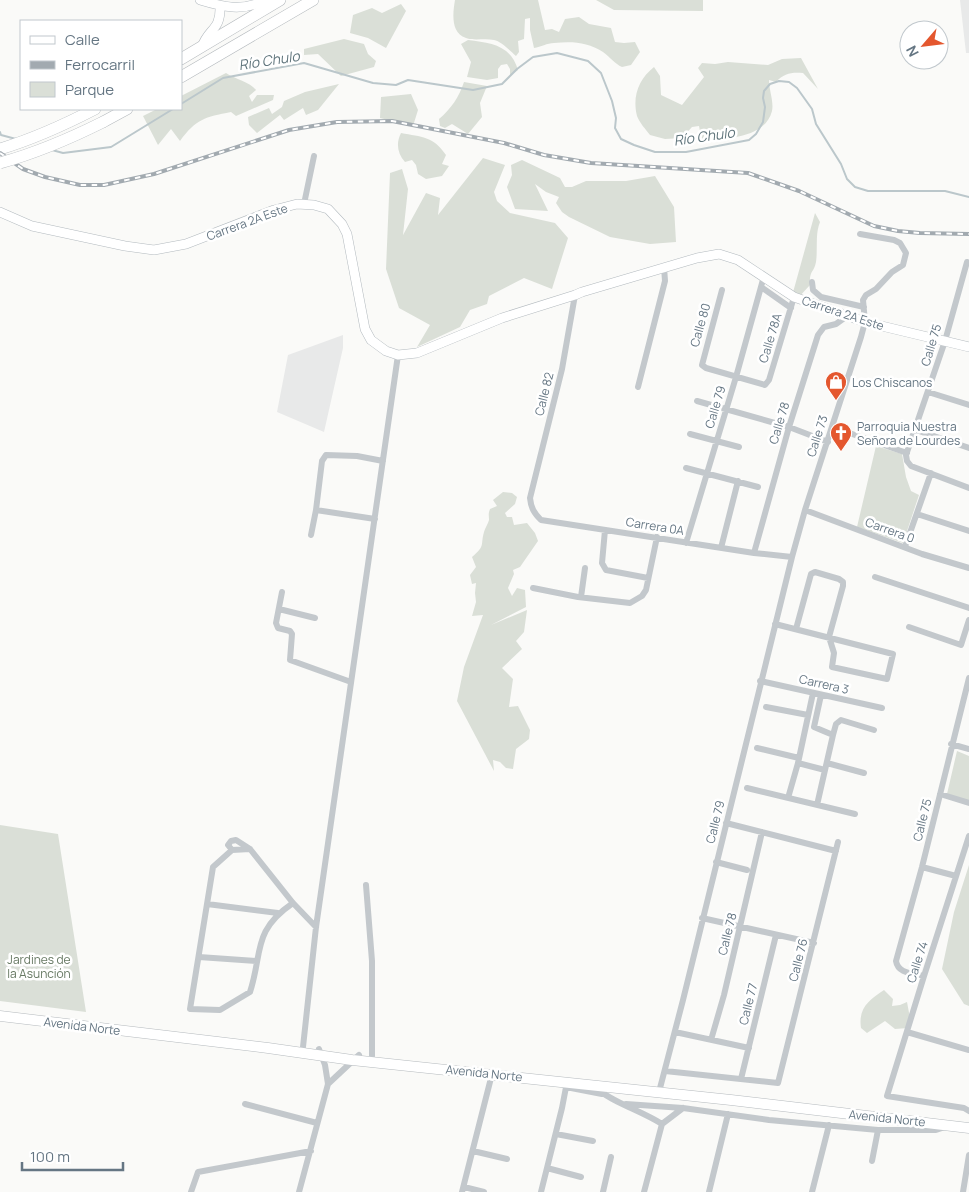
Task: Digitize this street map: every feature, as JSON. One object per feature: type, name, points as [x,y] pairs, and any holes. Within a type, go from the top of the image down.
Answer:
[{"type":"highway","points":[[182,57],[280,0]]},
{"type":"highway","points":[[182,76],[313,0]]},
{"type":"highway","points":[[0,149],[26,141],[93,110]]},
{"type":"highway","points":[[0,163],[32,154],[68,140],[125,110]]},
{"type":"main road","name":"Avenida Norte","points":[[0,1011],[303,1047],[320,1052]]},
{"type":"main road","name":"Avenida Norte","points":[[0,1016],[320,1052],[567,1085],[659,1090],[969,1121]]},
{"type":"main road","name":"Avenida Norte","points":[[356,1057],[372,1056],[969,1128]]},
{"type":"street","points":[[200,0],[235,8],[246,8],[265,0]]},
{"type":"street","points":[[202,47],[205,38],[215,29],[218,23],[220,6]]},
{"type":"street","points":[[304,204],[314,156]]},
{"type":"street","name":"Carrera 2A Este","points":[[0,212],[32,226],[125,246],[154,250],[186,244],[274,210],[297,204],[314,205],[328,209],[342,224],[348,234],[364,329],[371,340],[386,351],[398,355],[417,353],[502,318],[578,294],[664,267],[719,254],[738,260],[794,297],[865,322],[969,347]]},
{"type":"street","points":[[860,234],[894,240],[900,243],[906,253],[903,265],[892,272],[876,289],[866,295],[863,300],[865,322]]},
{"type":"street","name":"Calle 75","points":[[930,473],[911,466],[907,461],[907,453],[945,341],[967,262]]},
{"type":"street","points":[[638,387],[664,288],[664,267]]},
{"type":"street","name":"Calle 79","points":[[686,543],[764,276]]},
{"type":"street","points":[[812,282],[813,290],[821,297],[864,307]]},
{"type":"street","points":[[761,287],[791,308]]},
{"type":"street","name":"Calle 80","points":[[722,290],[702,362],[703,366],[736,377]]},
{"type":"street","name":"Calle 82","points":[[530,498],[578,294]]},
{"type":"street","name":"Calle 78A","points":[[736,377],[767,384],[794,297]]},
{"type":"street","name":"Calle 78","points":[[754,553],[789,427],[821,330],[824,327],[836,324],[847,316]]},
{"type":"street","name":"Calle 73","points":[[792,557],[805,510],[865,322]]},
{"type":"street","points":[[303,1047],[316,927],[398,355]]},
{"type":"street","points":[[928,392],[969,405]]},
{"type":"street","points":[[697,401],[789,427],[828,442]]},
{"type":"street","points":[[832,427],[907,453]]},
{"type":"street","points":[[916,430],[969,448]]},
{"type":"street","points":[[690,434],[740,447]]},
{"type":"street","points":[[311,535],[322,461],[326,455],[357,456],[383,461]]},
{"type":"street","points":[[686,468],[758,487]]},
{"type":"street","points":[[905,547],[930,473],[969,488]]},
{"type":"street","points":[[721,548],[738,481]]},
{"type":"street","name":"Carrera 0A","points":[[530,498],[534,513],[541,520],[686,543],[792,557]]},
{"type":"street","points":[[316,510],[375,519]]},
{"type":"street","name":"Carrera 0","points":[[805,510],[922,554],[969,568]]},
{"type":"street","points":[[917,514],[969,531]]},
{"type":"street","points":[[605,530],[602,563],[606,570],[648,578]]},
{"type":"street","points":[[533,588],[581,597],[630,603],[642,596],[646,590],[657,537]]},
{"type":"street","name":"Calle 79","points":[[659,1090],[792,557]]},
{"type":"street","points":[[581,597],[585,568]]},
{"type":"street","points":[[775,624],[796,629],[830,637],[893,654],[887,679],[832,666],[834,654],[830,637],[844,586],[839,578],[815,572],[811,574],[796,629]]},
{"type":"street","points":[[875,577],[969,608]]},
{"type":"street","points":[[282,592],[276,625],[278,628],[290,631],[293,636],[290,660],[351,682]]},
{"type":"street","points":[[279,609],[316,618]]},
{"type":"street","points":[[908,627],[961,645],[969,620]]},
{"type":"street","name":"Calle 75","points":[[924,976],[901,971],[897,967],[896,961],[922,867],[951,744],[969,678]]},
{"type":"street","name":"Carrera 3","points":[[760,681],[882,708]]},
{"type":"street","points":[[788,798],[813,693]]},
{"type":"street","points":[[821,695],[814,727],[834,735]]},
{"type":"street","points":[[766,707],[808,715]]},
{"type":"street","points":[[817,805],[836,724],[841,720],[874,730]]},
{"type":"street","points":[[951,744],[969,748]]},
{"type":"street","points":[[757,748],[798,761],[864,773]]},
{"type":"street","points":[[747,788],[855,814]]},
{"type":"street","points":[[940,794],[969,804]]},
{"type":"street","points":[[726,823],[836,851]]},
{"type":"street","name":"Calle 78","points":[[711,1040],[762,832]]},
{"type":"street","name":"Calle 74","points":[[969,836],[887,1096],[964,1108],[969,1111]]},
{"type":"street","points":[[232,850],[228,844],[236,840],[250,849],[293,903],[316,927]]},
{"type":"street","name":"Calle 76","points":[[741,1079],[778,1083],[838,842]]},
{"type":"street","points":[[250,849],[232,850],[213,867],[190,1009],[220,1010],[250,992],[256,975],[260,942],[278,913],[293,903]]},
{"type":"street","points":[[716,862],[747,870]]},
{"type":"street","points":[[922,867],[956,876]]},
{"type":"street","points":[[366,885],[372,961],[372,1056]]},
{"type":"street","points":[[207,904],[278,913]]},
{"type":"street","points":[[702,918],[814,943]]},
{"type":"street","name":"Calle 77","points":[[741,1079],[761,1004],[776,935]]},
{"type":"street","points":[[199,957],[257,961]]},
{"type":"street","points":[[675,1032],[749,1048]]},
{"type":"street","points":[[907,1032],[969,1050]]},
{"type":"street","points":[[299,1192],[328,1084],[325,1065],[320,1052]]},
{"type":"street","points":[[328,1084],[356,1057]]},
{"type":"street","points":[[665,1071],[741,1079]]},
{"type":"street","points":[[484,1192],[463,1189],[492,1074]]},
{"type":"street","points":[[541,1192],[567,1085],[603,1094],[626,1104],[662,1124]]},
{"type":"street","points":[[592,1085],[603,1094]]},
{"type":"street","points":[[245,1104],[317,1123]]},
{"type":"street","points":[[626,1104],[683,1108],[769,1120],[878,1130],[936,1130],[950,1125]]},
{"type":"street","points":[[644,1192],[662,1124],[683,1108]]},
{"type":"street","points":[[709,1192],[728,1114]]},
{"type":"street","points":[[812,1192],[828,1125]]},
{"type":"street","points":[[872,1161],[878,1130]]},
{"type":"street","points":[[556,1134],[593,1141]]},
{"type":"street","points":[[192,1192],[198,1172],[311,1151]]},
{"type":"street","points":[[474,1151],[507,1159]]},
{"type":"street","points":[[963,1192],[969,1155]]},
{"type":"street","points":[[603,1192],[611,1157]]},
{"type":"street","points":[[547,1168],[581,1177]]},
{"type":"shaded area","points":[[960,0],[969,0],[969,53],[966,53]]},
{"type":"shaded area","points":[[343,335],[343,348],[324,432],[277,412],[288,355]]},
{"type":"green space","points":[[455,0],[538,0],[545,30],[552,29],[559,32],[565,19],[579,17],[589,24],[611,28],[615,42],[635,42],[640,52],[631,65],[622,67],[603,52],[586,44],[561,42],[534,48],[530,30],[530,18],[525,19],[524,39],[518,41],[519,52],[516,56],[497,41],[491,39],[469,39],[457,32],[454,22]]},
{"type":"green space","points":[[596,0],[703,0],[703,11],[614,10]]},
{"type":"green space","points":[[401,4],[406,11],[386,48],[368,38],[350,33],[353,15],[372,8],[382,13]]},
{"type":"green space","points":[[344,39],[364,44],[368,54],[376,61],[374,67],[341,76],[318,54],[304,55],[304,49]]},
{"type":"green space","points":[[468,40],[485,42],[505,50],[515,62],[518,70],[510,76],[510,69],[507,64],[501,65],[498,69],[498,78],[487,80],[467,77],[471,62],[461,44]]},
{"type":"green space","points":[[801,58],[818,89],[803,73],[788,74],[776,82],[769,80],[772,111],[768,120],[761,127],[743,136],[702,142],[699,126],[692,127],[682,138],[665,139],[650,135],[637,116],[635,102],[638,88],[644,77],[654,67],[660,76],[661,95],[682,105],[704,77],[698,68],[702,63],[728,62],[768,65],[782,59]]},
{"type":"green space","points":[[226,73],[256,90],[249,96],[252,102],[257,95],[274,95],[273,100],[236,116],[231,112],[202,120],[196,123],[180,141],[171,129],[158,145],[143,116],[155,110],[182,110],[182,95]]},
{"type":"green space","points":[[464,82],[487,86],[480,103],[482,117],[468,134],[452,124],[445,128],[440,126],[439,119],[454,102]]},
{"type":"green space","points":[[339,84],[318,110],[306,115],[303,108],[284,120],[280,115],[257,133],[249,125],[248,117],[269,108],[272,114],[282,107],[284,101],[305,92]]},
{"type":"green space","points":[[411,94],[418,110],[413,126],[380,118],[381,97]]},
{"type":"green space","points":[[401,133],[427,138],[441,149],[446,155],[442,164],[449,166],[442,176],[426,179],[418,174],[416,165],[412,160],[405,162],[398,148],[398,140]]},
{"type":"green space","points":[[483,158],[505,165],[494,192],[497,201],[510,213],[555,223],[568,238],[552,289],[524,278],[489,296],[487,304],[470,310],[460,327],[417,347],[430,325],[399,308],[386,269],[390,173],[402,169],[408,189],[403,235],[426,193],[440,198],[438,215]]},
{"type":"green space","points":[[522,160],[560,178],[565,187],[572,187],[586,181],[626,181],[655,176],[674,207],[676,242],[650,244],[610,237],[569,217],[562,212],[556,203],[559,197],[546,192],[535,184],[548,211],[515,209],[507,187],[512,175],[511,165]]},
{"type":"green space","points":[[815,213],[820,222],[816,262],[810,277],[810,285],[798,298],[792,296]]},
{"type":"green space","points":[[876,446],[902,454],[906,477],[911,491],[919,495],[903,543],[857,527]]},
{"type":"green space","points":[[503,492],[512,493],[517,497],[515,504],[505,513],[507,517],[512,517],[514,525],[527,523],[535,533],[538,541],[520,567],[513,570],[514,574],[508,588],[512,596],[517,588],[525,590],[526,607],[491,625],[527,610],[524,632],[516,641],[522,649],[502,668],[513,679],[509,707],[518,706],[530,730],[529,739],[516,749],[513,769],[506,768],[500,762],[493,760],[494,771],[457,701],[464,667],[483,615],[472,616],[476,602],[476,583],[472,584],[470,575],[476,567],[472,557],[482,545],[490,509],[497,506],[493,500]]},
{"type":"green space","points":[[957,751],[969,756],[969,801],[947,794]]},
{"type":"green space","name":"Jardines de la Asunción","points":[[0,825],[58,834],[86,1012],[0,1001]]},
{"type":"green space","points":[[969,865],[969,1006],[964,1004],[942,969],[954,912]]},
{"type":"green space","points":[[884,990],[893,999],[892,1006],[907,1002],[910,1018],[908,1028],[895,1029],[885,1021],[867,1033],[861,1028],[861,1015],[869,1001]]},
{"type":"waterway","name":"Río Chulo","points":[[182,103],[223,78],[304,63],[373,83],[396,85],[408,80],[473,90],[502,84],[533,57],[557,53],[588,61],[601,73],[612,101],[616,118],[615,128],[621,139],[634,145],[655,152],[686,152],[749,140],[756,134],[763,122],[765,107],[764,91],[770,84],[779,81],[789,82],[797,88],[812,109],[816,124],[841,164],[847,179],[855,187],[868,191],[945,191],[969,197]]},
{"type":"waterway","name":"Río Chulo","points":[[52,150],[63,153],[111,147],[171,110]]},
{"type":"waterway","name":"Río Chulo","points":[[0,132],[1,135],[16,139]]},
{"type":"railway","points":[[0,153],[23,169],[45,177],[80,185],[104,185],[154,174],[289,130],[337,122],[392,121],[504,143],[544,155],[591,163],[748,173],[799,191],[874,226],[920,233],[969,234]]},
{"type":"place","name":"Los Chiscanos","points":[[836,401]]},
{"type":"place","name":"Parroquia Nuestra Señora de Lourdes","points":[[841,452]]}]
